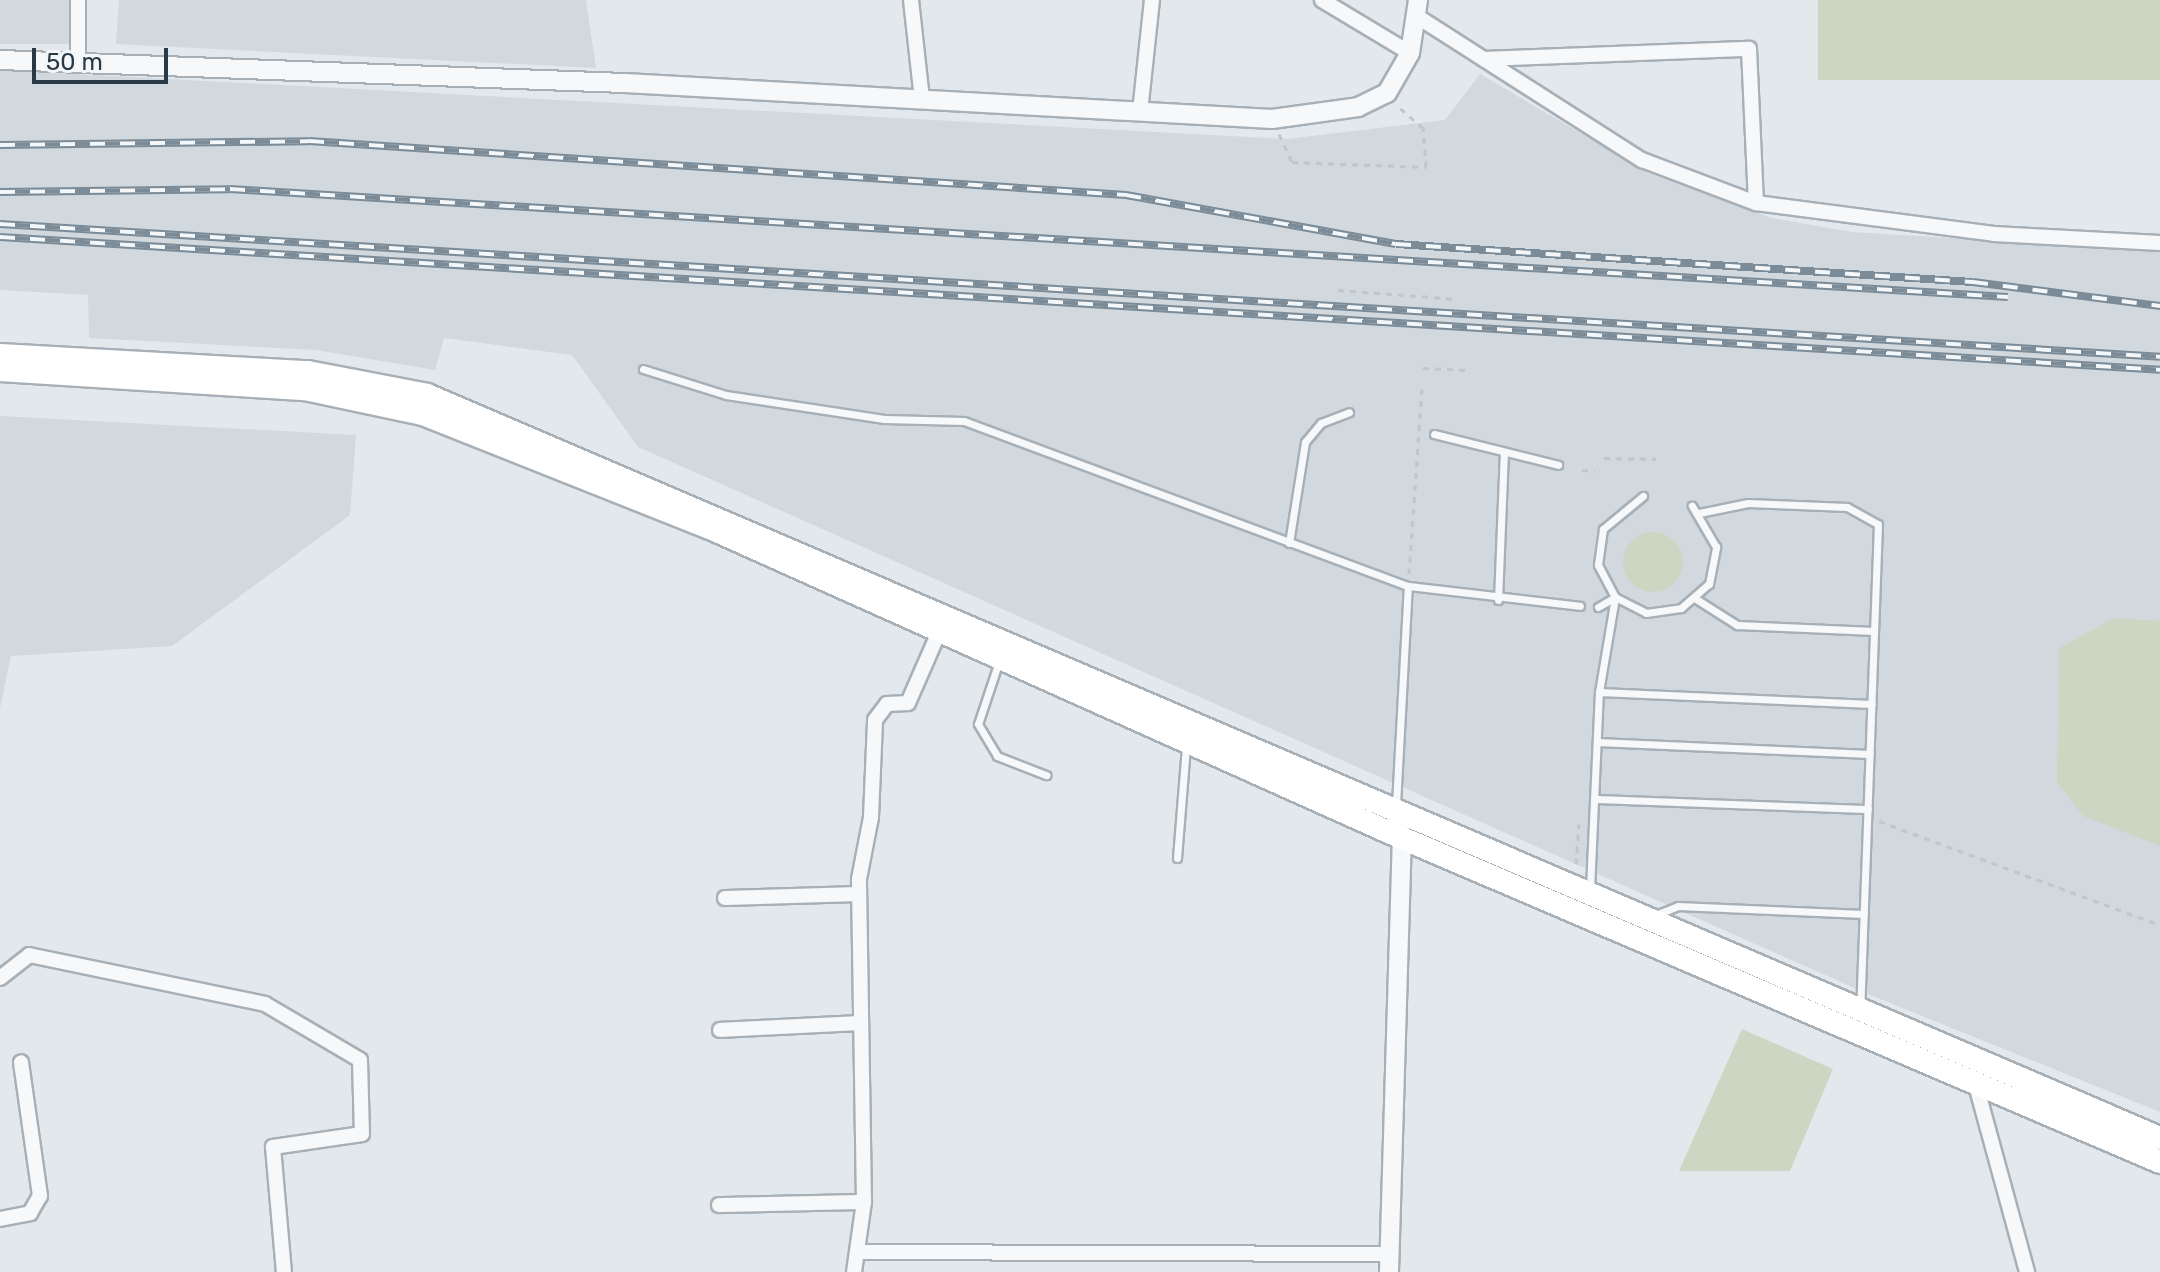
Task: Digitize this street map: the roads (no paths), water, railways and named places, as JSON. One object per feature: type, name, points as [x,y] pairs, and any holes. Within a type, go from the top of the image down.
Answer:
[{"type":"main road","points":[[0,355],[308,372],[427,395],[1315,787],[1402,838],[1858,1030],[1973,1085],[2160,1162]]},
{"type":"main road","points":[[0,370],[305,389],[423,414],[710,528],[1186,741],[1396,812],[1590,890],[1860,1006],[1977,1061],[2160,1138]]},
{"type":"street","points":[[78,0],[78,62]]},
{"type":"street","points":[[911,0],[922,100]]},
{"type":"street","points":[[1140,112],[1152,0]]},
{"type":"street","points":[[1322,0],[1410,53]]},
{"type":"street","points":[[0,60],[922,100],[1272,119],[1358,107],[1387,93],[1410,53],[1418,9],[1483,59],[1642,160],[1756,203],[1994,234],[2160,243]]},
{"type":"street","points":[[1483,59],[1749,49],[1756,203]]},
{"type":"street","points":[[854,1272],[860,1252],[864,1202],[858,1023],[859,894],[875,720],[887,704],[908,703],[939,632]]},
{"type":"street","points":[[860,1252],[1389,1263],[1402,838],[1396,812]]},
{"type":"street","points":[[725,898],[859,894]]},
{"type":"street","points":[[0,978],[29,955],[265,1004],[360,1060],[362,1134],[273,1147],[284,1272]]},
{"type":"street","points":[[720,1030],[858,1023]]},
{"type":"street","points":[[1977,1061],[1973,1085],[2027,1272]]},
{"type":"street","points":[[0,1219],[30,1213],[40,1196],[21,1062]]},
{"type":"street","points":[[719,1205],[864,1202]]},
{"type":"lane","points":[[643,369],[726,395],[884,419],[964,421],[1408,586],[1498,600],[1580,606]]},
{"type":"lane","points":[[1289,543],[1305,442],[1321,423],[1349,412]]},
{"type":"lane","points":[[1434,434],[1558,465]]},
{"type":"lane","points":[[1498,600],[1504,452]]},
{"type":"lane","points":[[1582,913],[1590,890],[1599,692],[1615,597],[1598,565],[1598,546],[1613,514],[1643,496]]},
{"type":"lane","points":[[1699,513],[1748,503],[1864,512],[1878,524],[1858,1030]]},
{"type":"lane","points":[[1598,607],[1615,597],[1664,613],[1696,599],[1709,584],[1716,547],[1699,513],[1692,506]]},
{"type":"lane","points":[[1396,812],[1408,586]]},
{"type":"lane","points":[[1696,599],[1737,625],[1874,631]]},
{"type":"lane","points":[[1000,659],[977,720],[997,756],[1046,775]]},
{"type":"lane","points":[[1599,692],[1872,704]]},
{"type":"lane","points":[[1177,858],[1186,741]]},
{"type":"lane","points":[[1597,742],[1870,754]]},
{"type":"lane","points":[[1594,799],[1868,813]]},
{"type":"lane","points":[[1651,916],[1678,906],[1864,914]]},
{"type":"railway","points":[[0,145],[309,141],[1126,195],[1396,244],[1973,282],[2160,306]]},
{"type":"railway","points":[[0,192],[230,189],[2008,297]]},
{"type":"railway","points":[[0,224],[2160,357]]},
{"type":"railway","points":[[0,237],[2160,370]]}]
